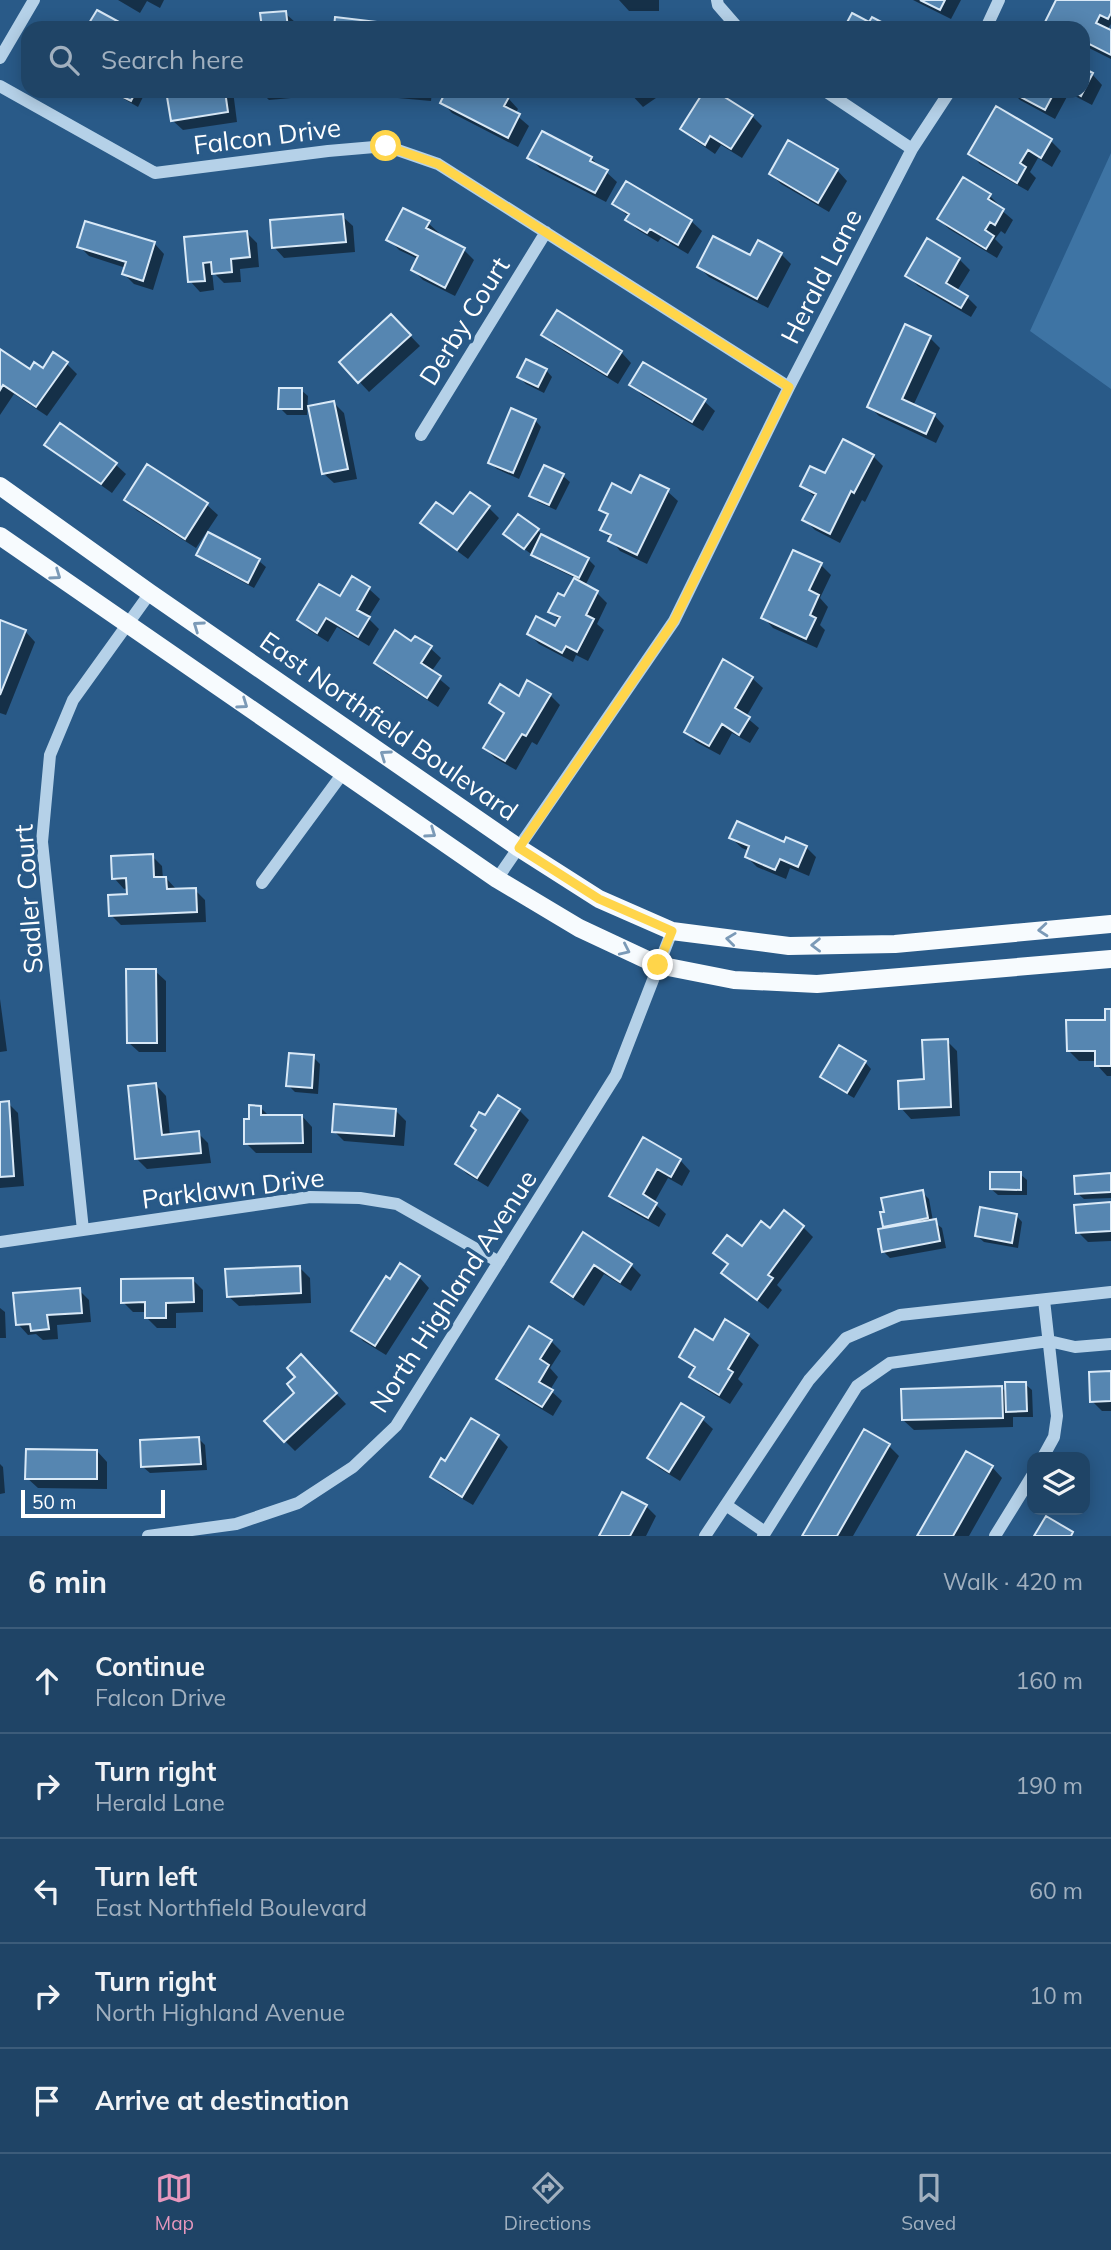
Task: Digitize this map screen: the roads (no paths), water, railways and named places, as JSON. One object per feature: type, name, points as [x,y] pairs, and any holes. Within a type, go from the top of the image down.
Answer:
[{"type":"main road","name":"East Northfield Boulevard","points":[[0,486],[519,848],[599,899],[672,931],[802,946],[895,944],[1111,924]]},
{"type":"main road","points":[[0,536],[497,879],[579,928],[658,965],[734,980],[817,984],[1111,958]]},
{"type":"street","points":[[22,21],[34,0]]},
{"type":"street","points":[[717,0],[732,21]]},
{"type":"street","points":[[989,21],[999,0]]},
{"type":"street","points":[[0,58],[21,22]]},
{"type":"street","name":"Falcon Drive","points":[[0,86],[21,98]]},
{"type":"street","name":"Falcon Drive","points":[[21,98],[155,173],[386,146],[438,164],[789,387]]},
{"type":"street","points":[[836,98],[912,149]]},
{"type":"street","name":"Herald Lane","points":[[497,879],[674,621],[789,387],[912,149],[945,98]]},
{"type":"street","name":"Derby Court","points":[[421,435],[546,232]]},
{"type":"street","name":"Sadler Court","points":[[83,1230],[42,842],[50,755],[73,700],[150,593]]},
{"type":"street","points":[[262,883],[343,772]]},
{"type":"street","name":"North Highland Avenue","points":[[148,1536],[236,1524],[298,1503],[353,1467],[396,1426],[616,1075],[672,931]]},
{"type":"street","name":"Parklawn Drive","points":[[0,1242],[310,1197],[360,1198],[397,1204],[499,1262]]},
{"type":"street","points":[[705,1536],[809,1380],[846,1338],[900,1315],[1111,1292]]},
{"type":"street","points":[[1044,1300],[1057,1416],[1055,1437],[1046,1452]]},
{"type":"street","points":[[726,1505],[764,1534],[857,1386],[890,1363],[1049,1341],[1075,1347],[1111,1344]]},
{"type":"street","points":[[995,1536],[1027,1484]]}]
